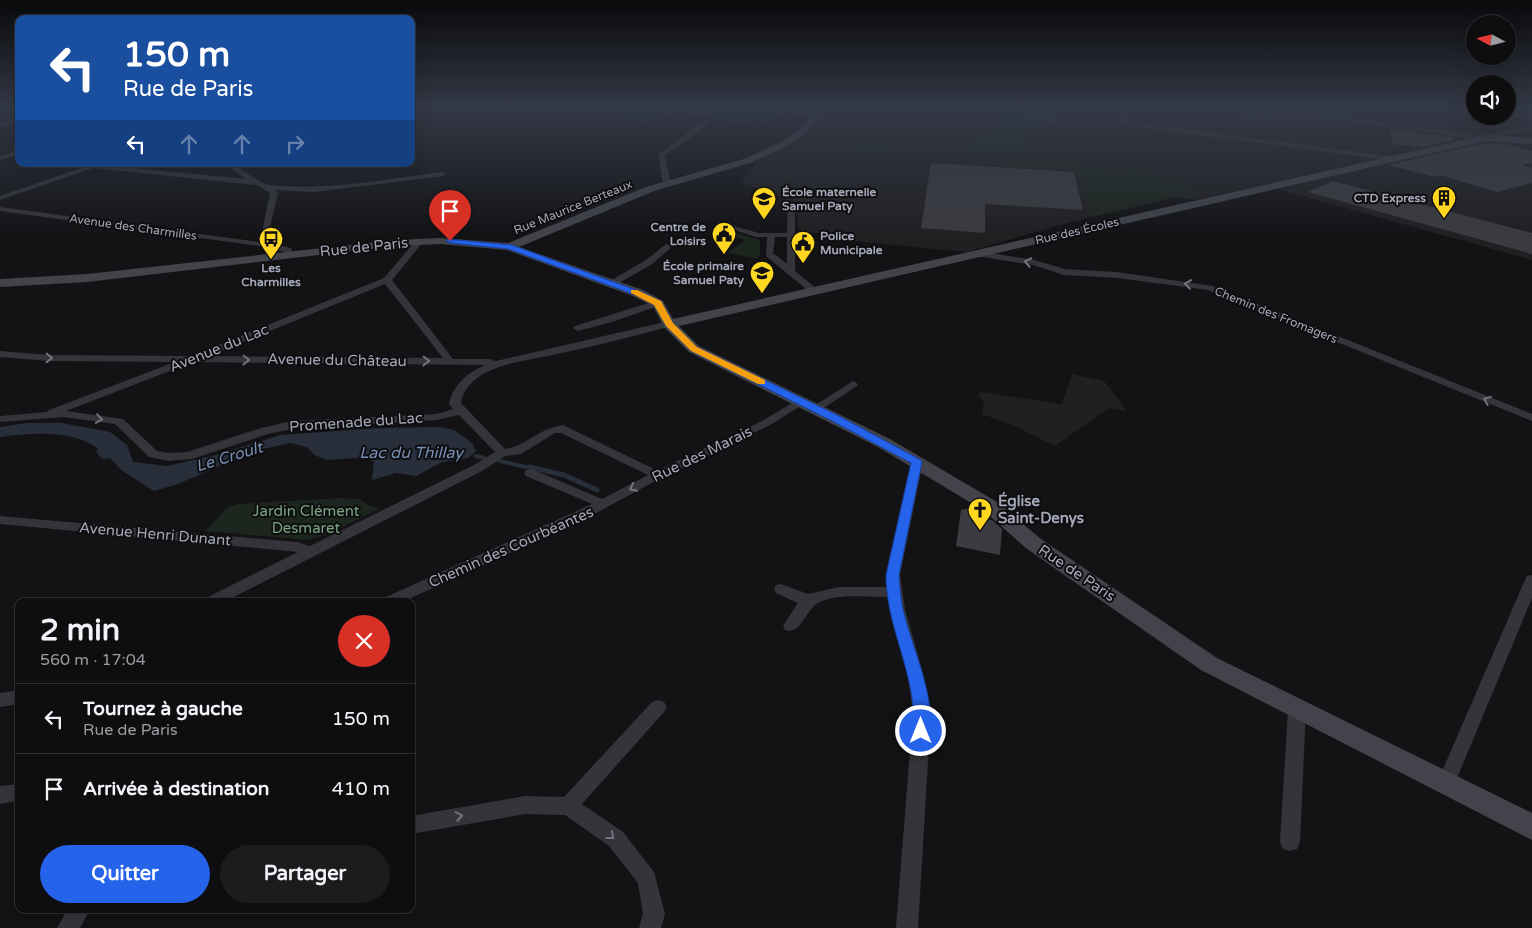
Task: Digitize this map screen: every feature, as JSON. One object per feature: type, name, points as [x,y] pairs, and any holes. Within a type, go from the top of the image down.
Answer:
[{"type":"street","points":[[666,151],[662,154],[666,180],[669,184]]},
{"type":"street","name":"Rue Maurice Berteaux","points":[[510,247],[591,212],[770,151]]},
{"type":"street","points":[[1336,151],[1395,159]]},
{"type":"street","name":"Rue des Écoles","points":[[669,324],[1428,151]]},
{"type":"street","points":[[2,156],[15,153]]},
{"type":"street","points":[[2,156],[15,157]]},
{"type":"street","points":[[0,198],[90,167]]},
{"type":"street","points":[[113,167],[314,190],[443,174]]},
{"type":"street","points":[[231,167],[271,189],[274,197],[263,240],[267,245]]},
{"type":"street","points":[[791,205],[791,272]]},
{"type":"street","name":"Avenue des Charmilles","points":[[0,209],[267,245],[288,250],[290,255]]},
{"type":"street","points":[[726,226],[759,235],[791,235]]},
{"type":"street","points":[[771,235],[769,254],[814,291]]},
{"type":"street","points":[[420,241],[387,280],[444,352],[448,358],[447,361]]},
{"type":"street","name":"Rue de Paris","points":[[0,283],[87,278],[420,241],[460,241],[510,247],[638,293],[658,303],[669,324],[694,349],[884,443],[990,506],[1034,544],[1208,664],[1532,828]]},
{"type":"street","points":[[611,284],[649,262],[669,246]]},
{"type":"street","name":"Chemin des Fromagers","points":[[979,254],[1026,262],[1064,272],[1117,275],[1210,288],[1532,418]]},
{"type":"street","name":"Avenue du Lac","points":[[51,414],[193,359],[387,280]]},
{"type":"street","points":[[578,328],[612,319],[658,303]]},
{"type":"street","name":"Avenue du Château","points":[[0,354],[49,358],[447,361],[489,362],[496,365],[669,324]]},
{"type":"street","points":[[496,365],[476,374],[463,384],[456,395],[455,404],[459,411],[492,441],[502,454]]},
{"type":"street","name":"Rue des Marais","points":[[603,504],[657,475],[854,384]]},
{"type":"street","name":"Promenade du Lac","points":[[0,419],[51,414],[119,421],[153,454],[168,457],[188,456],[264,431],[292,425],[437,417],[459,411]]},
{"type":"street","points":[[219,598],[478,468],[502,454],[517,451],[552,430],[563,429],[648,471]]},
{"type":"street","points":[[907,928],[917,809],[922,712],[917,681],[897,615],[893,592],[893,575],[917,462]]},
{"type":"street","points":[[530,472],[603,504]]},
{"type":"street","name":"Chemin des Courbéantes","points":[[398,598],[603,504]]},
{"type":"street","name":"Avenue Henri Dunant","points":[[0,520],[297,547],[310,551]]},
{"type":"street","points":[[1446,783],[1532,580]]},
{"type":"street","points":[[781,589],[810,600]]},
{"type":"street","points":[[791,626],[810,600],[819,595],[847,592],[893,592]]},
{"type":"street","points":[[0,700],[15,698]]},
{"type":"street","points":[[568,806],[658,707]]},
{"type":"street","points":[[1290,842],[1297,709]]},
{"type":"street","points":[[0,795],[15,793]]},
{"type":"street","points":[[415,824],[525,805],[568,806],[616,839],[647,879],[654,914],[650,928]]},
{"type":"street","points":[[68,928],[77,913]]},
{"type":"shaded area","points":[[774,151],[1532,151],[1532,260],[1263,185],[1196,200],[1176,197],[1163,199],[1071,222],[967,252],[841,240],[842,235],[799,232],[796,205],[774,193],[741,183],[756,162]]},
{"type":"shaded area","points":[[1072,374],[1104,381],[1127,411],[1109,408],[1055,446],[1013,425],[982,414],[984,401],[979,397],[980,392],[1062,404]]},
{"type":"green space","points":[[851,151],[890,151],[889,153]]},
{"type":"green space","points":[[967,151],[1048,151],[1088,154],[1080,164],[1124,171],[1137,162],[1142,170],[1199,190],[1196,200],[1176,197],[1093,217],[1077,171],[969,164]]},
{"type":"green space","points":[[724,230],[760,240],[758,259],[727,253],[745,240],[718,233]]},
{"type":"green space","name":"Jardin Clément Desmaret","points":[[342,498],[360,499],[366,504],[379,509],[328,534],[307,540],[205,531],[229,506]]},
{"type":"water","name":"Lac du Thillay","points":[[27,423],[62,423],[110,432],[127,445],[133,462],[167,466],[216,455],[280,435],[380,428],[440,427],[454,430],[472,443],[476,451],[468,458],[442,462],[416,476],[396,473],[372,480],[374,462],[367,457],[328,460],[314,455],[307,447],[290,443],[254,451],[178,484],[154,491],[121,470],[110,458],[102,459],[96,452],[98,448],[82,440],[58,434],[28,434],[0,437],[0,427]]},
{"type":"building","points":[[1448,151],[1532,151],[1532,163],[1522,165],[1532,168],[1532,183],[1497,192],[1440,175],[1435,177],[1388,165]]},
{"type":"building","points":[[931,163],[1074,172],[1083,210],[985,204],[985,233],[921,228]]},
{"type":"building","name":"CTD Express","points":[[1333,181],[1532,233],[1532,254],[1308,192]]},
{"type":"building","name":"Église Saint-Denys","points":[[974,507],[984,514],[979,518],[992,520],[1002,529],[1000,555],[956,546],[961,510]]},
{"type":"waterway","name":"Le Croult","points":[[476,456],[484,458]]},
{"type":"waterway","name":"Le Croult","points":[[500,461],[535,469]]},
{"type":"waterway","name":"Le Croult","points":[[530,467],[564,475],[597,490]]},
{"type":"slow traffic","points":[[634,292],[658,303],[669,324],[694,349],[761,382]]},
{"type":"place","name":"CTD Express","points":[[1444,219]]},
{"type":"place","name":"École maternelle Samuel Paty","points":[[764,220]]},
{"type":"place","name":"Centre de Loisirs","points":[[724,255]]},
{"type":"place","name":"Les Charmilles","points":[[271,260]]},
{"type":"place","name":"Police Municipale","points":[[803,264]]},
{"type":"place","name":"École primaire Samuel Paty","points":[[762,294]]},
{"type":"place","name":"Église Saint-Denys","points":[[980,531]]},
{"type":"route","points":[[450,241],[510,247],[638,293],[661,307],[669,324],[694,349],[836,418],[917,462],[900,537],[893,575],[893,592],[897,615],[917,681],[922,712],[921,731]]}]
